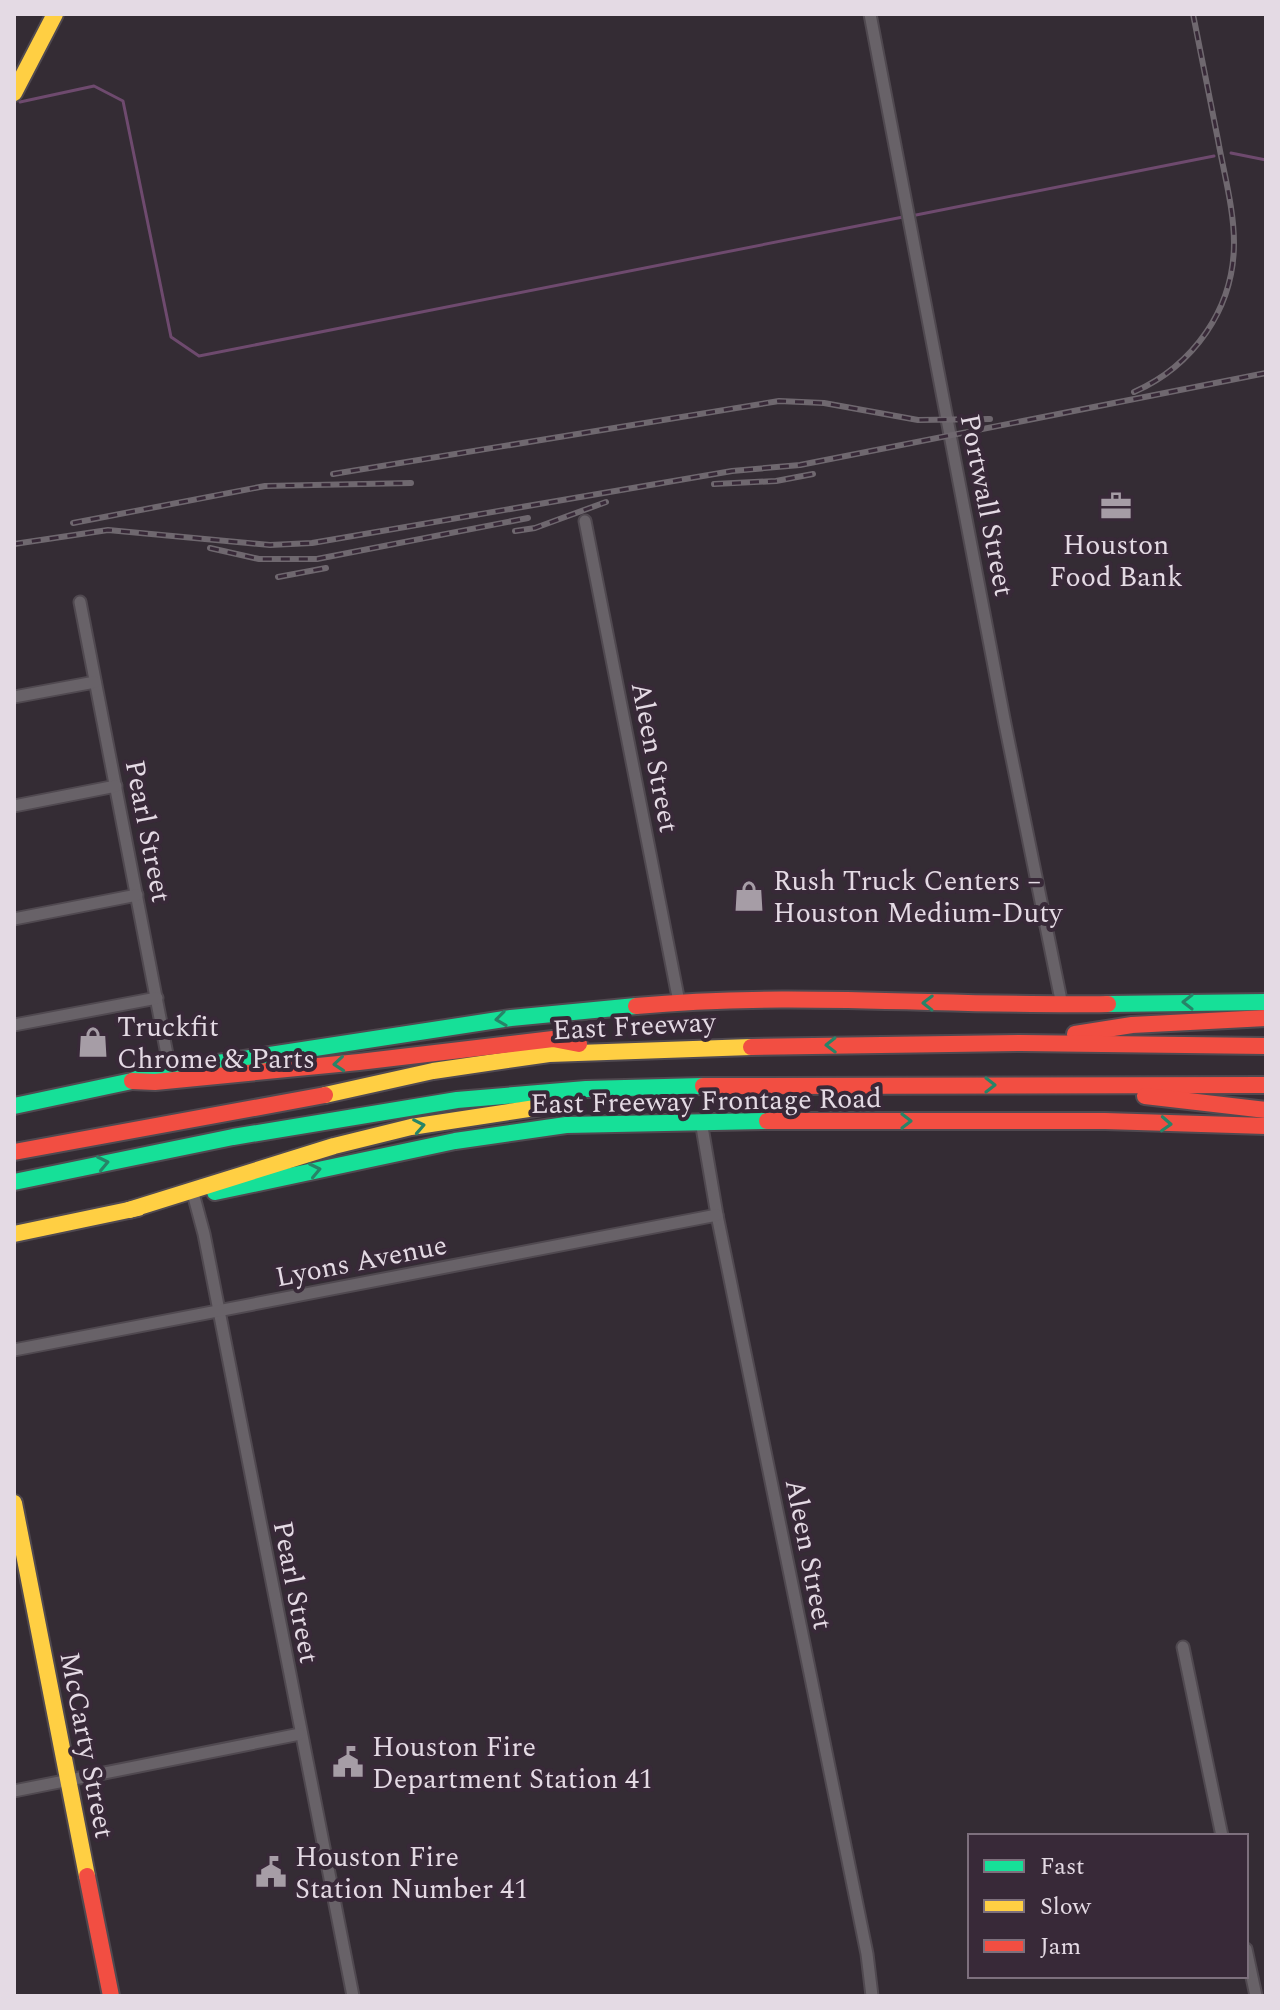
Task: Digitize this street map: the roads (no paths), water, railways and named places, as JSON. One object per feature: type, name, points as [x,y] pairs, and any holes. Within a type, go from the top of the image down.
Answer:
[{"type":"main road","points":[[14,93],[55,14]]},
{"type":"main road","points":[[14,1106],[170,1070],[511,1018],[679,1002],[1062,1005],[1266,1002]]},
{"type":"main road","points":[[1021,1043],[1132,1025],[1266,1018]]},
{"type":"main road","points":[[132,1081],[155,1082],[359,1062],[553,1039],[611,1050]]},
{"type":"main road","name":"East Freeway","points":[[18,1151],[321,1096],[433,1071],[549,1054],[611,1050],[1021,1043],[1266,1046]]},
{"type":"main road","points":[[1046,1085],[1266,1110]]},
{"type":"main road","points":[[20,1180],[233,1137],[457,1100],[586,1089],[1266,1085]]},
{"type":"main road","points":[[129,1210],[334,1146],[411,1127],[688,1086]]},
{"type":"main road","name":"East Freeway Frontage Road","points":[[17,1233],[312,1170],[527,1129],[566,1125],[701,1121],[1105,1121],[1266,1126]]},
{"type":"main road","name":"McCarty Street","points":[[14,1503],[111,1996]]},
{"type":"street","name":"Portwall Street","points":[[870,14],[1002,709],[1062,1005]]},
{"type":"street","name":"Aleen Street","points":[[585,521],[679,1002]]},
{"type":"street","name":"Pearl Street","points":[[80,602],[170,1070]]},
{"type":"street","points":[[14,697],[95,682]]},
{"type":"street","points":[[14,806],[116,786]]},
{"type":"street","points":[[14,919],[137,895]]},
{"type":"street","points":[[14,1025],[157,998]]},
{"type":"street","name":"Aleen Street","points":[[701,1121],[717,1215],[867,1954],[872,1996]]},
{"type":"street","name":"Pearl Street","points":[[194,1197],[353,1996]]},
{"type":"street","name":"Lyons Avenue","points":[[14,1350],[717,1215]]},
{"type":"street","points":[[1183,1647],[1222,1834]]},
{"type":"street","points":[[14,1791],[300,1734]]},
{"type":"street","points":[[1248,1958],[1256,1996]]},
{"type":"waterway","points":[[20,102],[94,86],[123,101],[171,337],[199,356],[903,217]]},
{"type":"waterway","points":[[1231,153],[1266,160]]},
{"type":"waterway","points":[[911,216],[1214,156]]},
{"type":"railway","points":[[1134,392],[1175,367],[1192,351],[1218,312],[1232,267],[1234,230],[1231,204],[1193,14]]},
{"type":"railway","points":[[14,544],[108,530],[270,545],[312,543],[732,471],[800,465],[1266,373]]},
{"type":"railway","points":[[333,474],[779,401],[824,403],[918,420],[990,419]]},
{"type":"railway","points":[[714,484],[776,481],[813,474]]},
{"type":"railway","points":[[73,523],[265,486],[411,483]]},
{"type":"railway","points":[[515,531],[535,528],[606,502]]},
{"type":"railway","points":[[210,548],[259,559],[317,559],[528,518]]},
{"type":"railway","points":[[278,577],[326,568]]},
{"type":"place","name":"Houston Food Bank","points":[[1116,506]]},
{"type":"place","name":"Rush Truck Centers – Houston Medium-Duty","points":[[749,896]]},
{"type":"place","name":"Truckfit Chrome & Parts","points":[[93,1042]]},
{"type":"place","name":"Houston Fire Department Station 41","points":[[348,1762]]},
{"type":"place","name":"Houston Fire Station Number 41","points":[[271,1872]]}]
